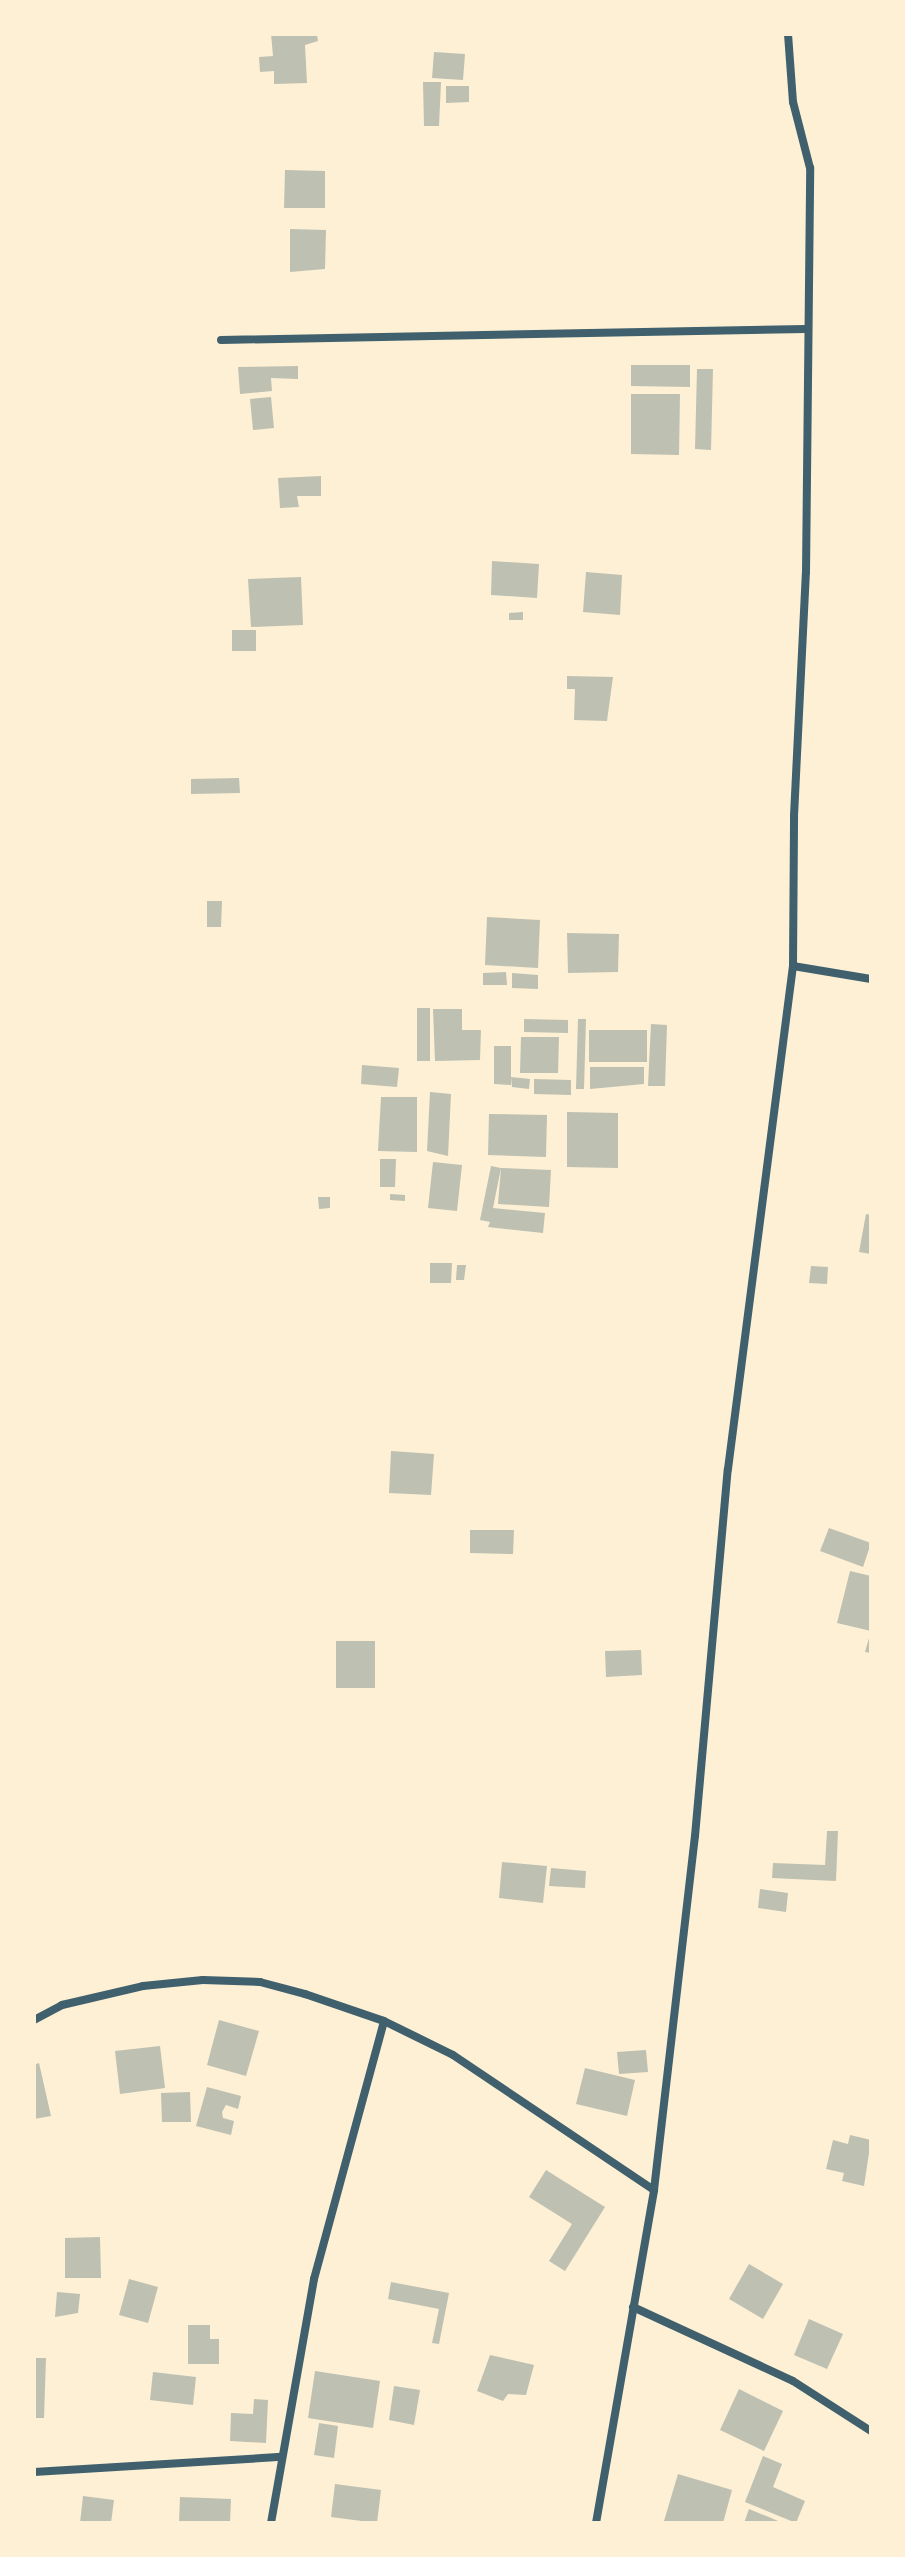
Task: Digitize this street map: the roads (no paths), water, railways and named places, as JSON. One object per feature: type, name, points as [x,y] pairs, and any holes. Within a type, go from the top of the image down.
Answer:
[{"type":"street","points":[[596,2523],[654,2190],[695,1836],[732,1437],[793,966],[794,816],[806,572],[806,329],[810,168],[793,102],[788,34]]},
{"type":"street","points":[[221,340],[806,329]]},
{"type":"street","points":[[793,966],[871,979]]},
{"type":"street","points":[[34,2020],[62,2005],[143,1986],[203,1980],[260,1982],[384,2021],[453,2055],[654,2190]]},
{"type":"street","points":[[271,2523],[314,2279],[384,2021]]},
{"type":"street","points":[[633,2307],[793,2381],[871,2431]]},
{"type":"street","points":[[34,2472],[282,2457]]}]
